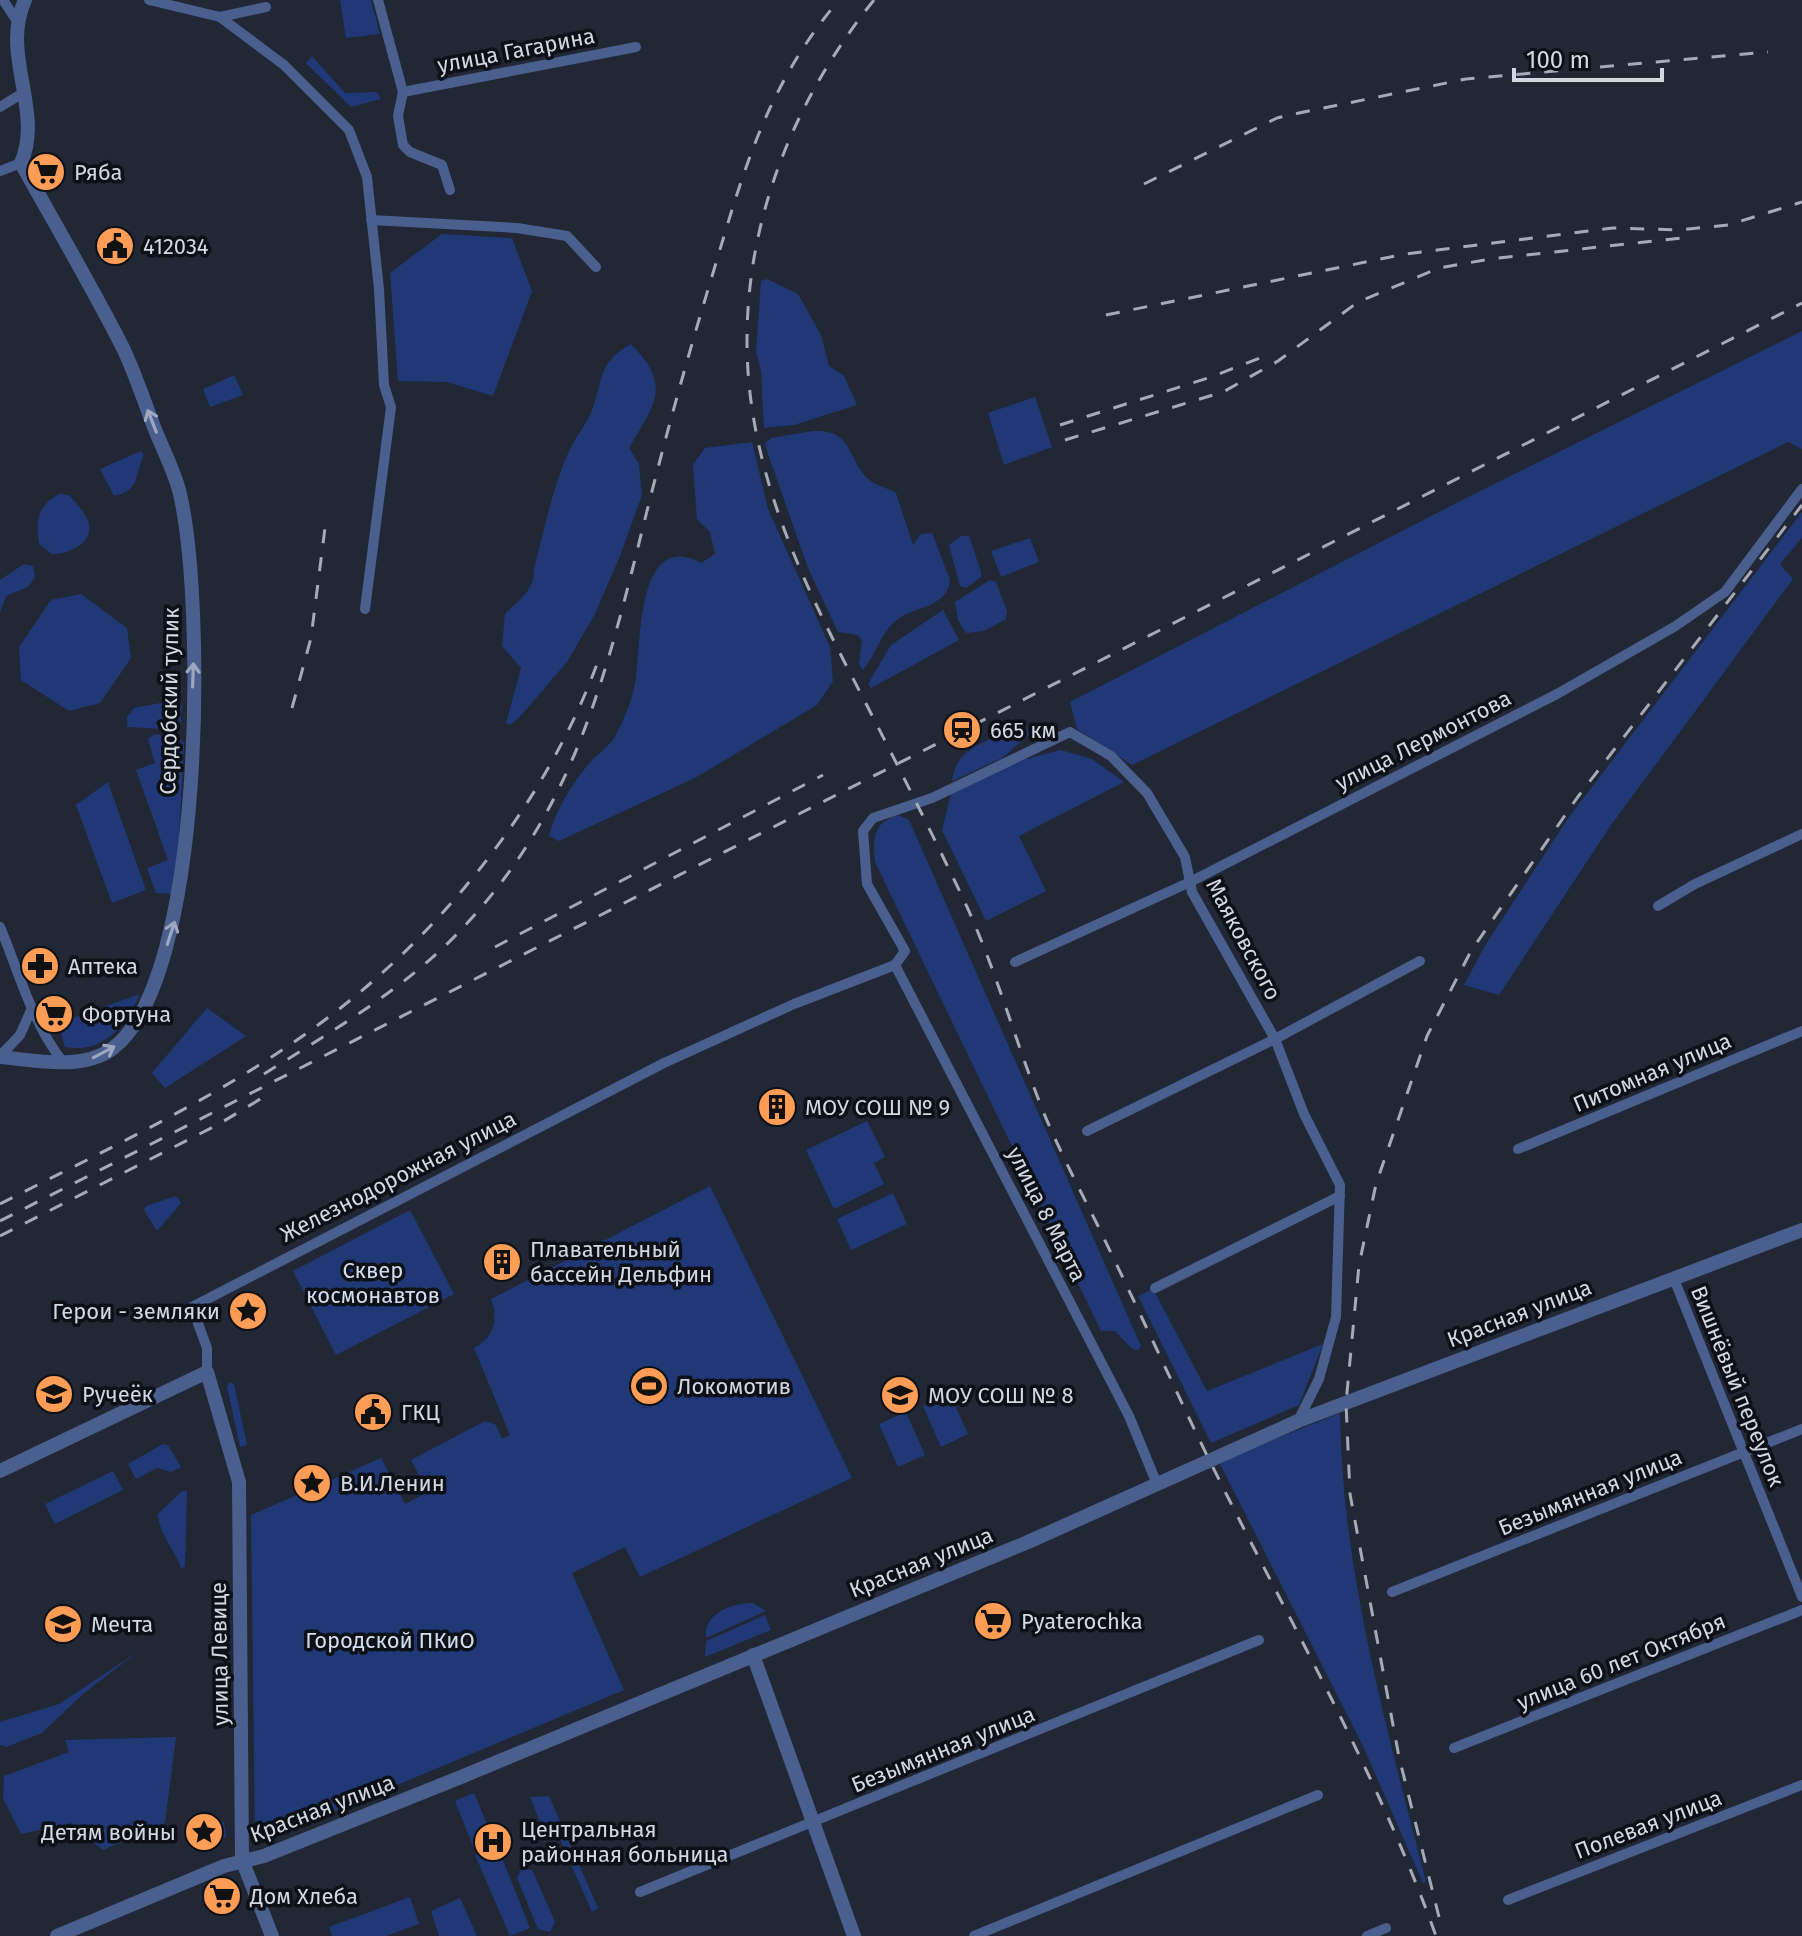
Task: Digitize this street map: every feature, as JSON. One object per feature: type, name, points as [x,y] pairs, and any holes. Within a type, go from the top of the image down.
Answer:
[{"type":"street","points":[[3,0],[17,21]]},
{"type":"street","points":[[0,171],[21,163],[28,132],[14,40],[25,0]]},
{"type":"street","points":[[149,0],[220,17],[284,65],[349,130],[367,177],[384,385],[391,407],[365,609]]},
{"type":"street","points":[[378,0],[403,92],[398,116],[403,145],[410,152],[442,165],[450,190]]},
{"type":"street","points":[[220,17],[266,7]]},
{"type":"street","name":"улица Гагарина","points":[[403,92],[636,47]]},
{"type":"street","points":[[0,107],[23,93]]},
{"type":"street","name":"Сердобский тупик","points":[[0,1056],[86,1061],[109,1051],[130,1032],[145,1007],[174,927],[187,831],[195,617],[180,493],[124,350],[21,163]]},
{"type":"street","points":[[371,220],[517,228],[567,236],[596,267]]},
{"type":"street","name":"улица Лермонтова","points":[[1015,962],[1190,882],[1557,694],[1674,627],[1725,592],[1802,489]]},
{"type":"street","name":"Маяковского","points":[[895,965],[905,951],[867,884],[863,831],[873,818],[932,798],[1070,732],[1111,756],[1147,793],[1185,857],[1192,892],[1275,1039],[1304,1114],[1340,1185],[1336,1317],[1319,1379],[1298,1421]]},
{"type":"street","points":[[1658,906],[1695,884],[1802,834]]},
{"type":"street","points":[[0,927],[32,1008],[63,1062]]},
{"type":"street","points":[[1087,1131],[1275,1039],[1420,961]]},
{"type":"street","name":"Железнодорожная улица","points":[[207,1372],[207,1348],[192,1307],[664,1063],[794,1004],[895,965]]},
{"type":"street","name":"улица 8 Марта","points":[[895,965],[1129,1416],[1157,1484]]},
{"type":"street","points":[[0,1056],[20,1035],[32,1008]]},
{"type":"street","name":"Питомная улица","points":[[1518,1149],[1802,1031]]},
{"type":"street","points":[[1155,1288],[1340,1196]]},
{"type":"street","name":"Красная улица","points":[[57,1936],[242,1860],[279,1851],[1028,1542],[1298,1421],[1802,1230]]},
{"type":"street","name":"Вишнёвый переулок","points":[[1674,1279],[1802,1597]]},
{"type":"street","points":[[0,1471],[207,1372]]},
{"type":"street","name":"улица Левице","points":[[207,1372],[239,1482],[242,1860],[272,1936]]},
{"type":"street","name":"Безымянная улица","points":[[1392,1592],[1802,1429]]},
{"type":"street","name":"улица 60 лет Октября","points":[[1454,1748],[1802,1610]]},
{"type":"street","name":"Безымянная улица","points":[[640,1892],[1259,1640]]},
{"type":"street","points":[[753,1655],[854,1936]]},
{"type":"street","name":"Полевая улица","points":[[1508,1900],[1802,1785]]},
{"type":"street","points":[[974,1936],[1318,1795]]},
{"type":"street","points":[[1367,1936],[1386,1928]]},
{"type":"green space","points":[[340,0],[371,0],[380,34],[346,38]]},
{"type":"green space","points":[[312,56],[345,93],[377,92],[381,99],[351,107],[306,63]]},
{"type":"green space","points":[[442,234],[512,238],[532,291],[493,396],[447,382],[398,381],[390,273]]},
{"type":"green space","points":[[767,279],[798,294],[821,335],[829,366],[844,376],[857,405],[794,425],[764,428],[761,371],[756,352],[761,281]]},
{"type":"green space","points":[[1802,331],[1802,449],[1788,442],[1132,765],[1077,729],[1070,702],[1470,496]]},
{"type":"green space","points":[[631,344],[652,372],[655,384],[652,407],[629,448],[639,464],[642,495],[594,616],[567,662],[510,725],[506,723],[521,668],[502,646],[505,614],[532,583],[559,478],[570,449],[590,415],[603,372],[612,358]]},
{"type":"green space","points":[[234,375],[243,395],[210,407],[203,389]]},
{"type":"green space","points":[[1035,397],[1052,447],[1004,465],[988,413]]},
{"type":"green space","points":[[813,431],[826,432],[842,440],[868,479],[896,493],[913,545],[921,534],[932,533],[950,580],[948,589],[937,601],[892,624],[863,670],[859,664],[862,640],[857,635],[838,632],[808,568],[765,443],[771,438]]},
{"type":"green space","points":[[752,442],[768,509],[830,647],[833,681],[817,705],[695,778],[559,841],[549,836],[560,808],[587,766],[613,739],[629,706],[636,677],[646,594],[654,575],[665,561],[680,556],[701,563],[715,554],[710,532],[697,519],[693,465],[705,448]]},
{"type":"green space","points":[[141,451],[144,455],[133,485],[114,496],[100,469]]},
{"type":"green space","points":[[59,494],[69,495],[84,514],[89,528],[85,541],[66,552],[52,554],[39,544],[38,521],[42,509]]},
{"type":"green space","points":[[1802,512],[1802,538],[1780,564],[1793,579],[1611,825],[1499,995],[1464,985],[1486,944],[1569,817]]},
{"type":"green space","points":[[961,536],[969,536],[981,572],[981,577],[966,588],[960,586],[949,545]]},
{"type":"green space","points":[[1030,538],[1039,562],[1001,577],[991,551]]},
{"type":"green space","points":[[24,564],[33,566],[35,577],[28,587],[6,596],[0,613],[0,580]]},
{"type":"green space","points":[[990,580],[996,582],[1007,611],[1006,619],[984,631],[966,633],[958,620],[955,602]]},
{"type":"green space","points":[[81,594],[127,628],[131,658],[100,703],[69,711],[21,680],[19,647],[51,600]]},
{"type":"green space","points":[[943,610],[959,640],[871,688],[868,684],[891,645]]},
{"type":"green space","points":[[166,702],[182,705],[180,730],[127,727],[127,717],[134,708]]},
{"type":"green space","points":[[1022,728],[1028,729],[1029,735],[1002,758],[952,781],[960,759],[968,751]]},
{"type":"green space","points":[[155,734],[179,738],[184,743],[176,894],[156,893],[147,868],[168,860],[136,770],[155,763],[148,739]]},
{"type":"green space","points":[[1061,750],[1092,759],[1124,782],[1019,836],[1046,891],[986,921],[942,830],[951,794],[1022,760]]},
{"type":"green space","points":[[108,782],[146,890],[112,903],[76,805]]},
{"type":"green space","points":[[898,815],[909,820],[1141,1346],[1138,1350],[1132,1349],[1115,1331],[1101,1331],[875,862],[876,832],[884,822]]},
{"type":"green space","points":[[140,994],[128,1017],[111,1036],[90,1046],[65,1047],[58,1023]]},
{"type":"green space","points":[[207,1008],[246,1036],[165,1088],[152,1073]]},
{"type":"green space","points":[[867,1121],[885,1157],[874,1163],[884,1184],[834,1209],[806,1150]]},
{"type":"green space","name":"Городской ПКиО","points":[[710,1186],[852,1478],[640,1577],[625,1547],[572,1573],[624,1690],[261,1842],[255,1838],[251,1515],[381,1458],[405,1504],[428,1492],[411,1460],[485,1421],[496,1425],[502,1439],[510,1435],[474,1348],[486,1339],[493,1327],[495,1314],[491,1299]]},
{"type":"green space","points":[[893,1193],[907,1224],[851,1250],[837,1219]]},
{"type":"green space","points":[[176,1196],[181,1203],[157,1231],[144,1210],[146,1206]]},
{"type":"green space","name":"Сквер космонавтов","points":[[410,1210],[454,1294],[336,1355],[293,1271]]},
{"type":"green space","points":[[1153,1289],[1207,1391],[1323,1344],[1299,1405],[1211,1443],[1138,1296]]},
{"type":"green space","points":[[230,1382],[234,1384],[247,1445],[240,1447],[227,1386]]},
{"type":"green space","points":[[950,1394],[968,1434],[941,1447],[923,1406]]},
{"type":"green space","points":[[906,1412],[925,1455],[898,1467],[879,1424]]},
{"type":"green space","points":[[1340,1413],[1343,1473],[1358,1591],[1382,1708],[1426,1882],[1423,1883],[1363,1746],[1219,1462]]},
{"type":"green space","points":[[163,1444],[168,1445],[181,1467],[171,1472],[157,1468],[136,1479],[128,1464]]},
{"type":"green space","points":[[113,1471],[123,1490],[55,1524],[45,1504]]},
{"type":"green space","points":[[182,1491],[187,1491],[185,1567],[181,1568],[161,1529],[158,1514]]},
{"type":"green space","points":[[753,1603],[766,1611],[706,1638],[706,1629],[714,1616],[729,1607]]},
{"type":"green space","points":[[765,1615],[771,1630],[705,1657],[706,1641]]},
{"type":"green space","points":[[136,1653],[83,1694],[42,1733],[6,1747],[0,1745],[0,1722],[59,1704]]},
{"type":"green space","points":[[176,1737],[165,1823],[103,1850],[71,1823],[21,1834],[3,1798],[4,1776],[69,1752],[65,1740]]},
{"type":"green space","points":[[474,1793],[494,1841],[474,1849],[455,1801]]},
{"type":"green space","points":[[549,1796],[598,1908],[592,1912],[553,1823],[542,1827],[530,1797]]},
{"type":"green space","points":[[186,1822],[224,1822],[226,1837],[192,1850],[185,1834]]},
{"type":"green space","points":[[497,1846],[530,1928],[510,1936],[475,1855]]},
{"type":"green space","points":[[522,1868],[532,1870],[555,1922],[550,1932],[538,1929],[517,1878]]},
{"type":"green space","points":[[410,1897],[419,1924],[386,1936],[332,1936],[329,1927]]},
{"type":"green space","points":[[460,1898],[477,1936],[439,1936],[431,1911]]},
{"type":"railway","points":[[264,1074],[380,999],[445,946],[489,898],[525,848],[555,797],[599,689],[687,362],[748,163],[793,64],[839,0]]},
{"type":"railway","points":[[874,0],[843,42],[793,132],[774,180],[760,229],[751,280],[747,331],[749,384],[764,466],[805,581],[972,919],[1056,1140],[1220,1483],[1351,1738],[1382,1803],[1436,1936]]},
{"type":"railway","points":[[1144,184],[1277,118],[1299,113],[1466,79],[1768,52]]},
{"type":"railway","points":[[1106,315],[1405,254],[1613,228],[1679,230],[1728,225],[1802,202]]},
{"type":"railway","points":[[1065,440],[1223,392],[1278,361],[1358,302],[1439,268],[1490,259],[1681,238]]},
{"type":"railway","points":[[0,1221],[1802,303]]},
{"type":"railway","points":[[1060,425],[1211,377],[1265,356]]},
{"type":"railway","points":[[1439,1917],[1399,1757],[1350,1494],[1346,1403],[1359,1265],[1376,1184],[1427,1036],[1471,951],[1577,798],[1802,505]]},
{"type":"railway","points":[[292,708],[311,638],[325,528]]},
{"type":"railway","points":[[0,1204],[203,1099],[281,1051],[363,990],[446,909],[518,817],[575,716],[597,664]]},
{"type":"railway","points":[[495,947],[823,775]]},
{"type":"railway","points":[[0,1236],[219,1124],[262,1098]]},
{"type":"place","name":"Ряба","points":[[46,172]]},
{"type":"place","name":"412034","points":[[115,246]]},
{"type":"place","name":"665 км","points":[[962,730]]},
{"type":"place","name":"Аптека","points":[[40,966]]},
{"type":"place","name":"Фортуна","points":[[54,1014]]},
{"type":"place","name":"МОУ СОШ № 9","points":[[777,1107]]},
{"type":"place","name":"Плавательный бассейн Дельфин","points":[[502,1262]]},
{"type":"place","name":"Герои - земляки","points":[[248,1311]]},
{"type":"place","name":"Локомотив","points":[[649,1386]]},
{"type":"place","name":"Ручеёк","points":[[54,1394]]},
{"type":"place","name":"МОУ СОШ № 8","points":[[900,1395]]},
{"type":"place","name":"ГКЦ","points":[[373,1412]]},
{"type":"place","name":"В.И.Ленин","points":[[312,1483]]},
{"type":"place","name":"Pyaterochka","points":[[993,1621]]},
{"type":"place","name":"Мечта","points":[[63,1624]]},
{"type":"place","name":"Детям войны","points":[[204,1832]]},
{"type":"place","name":"Центральная районная больница","points":[[493,1842]]},
{"type":"place","name":"Дом Хлеба","points":[[222,1896]]}]
